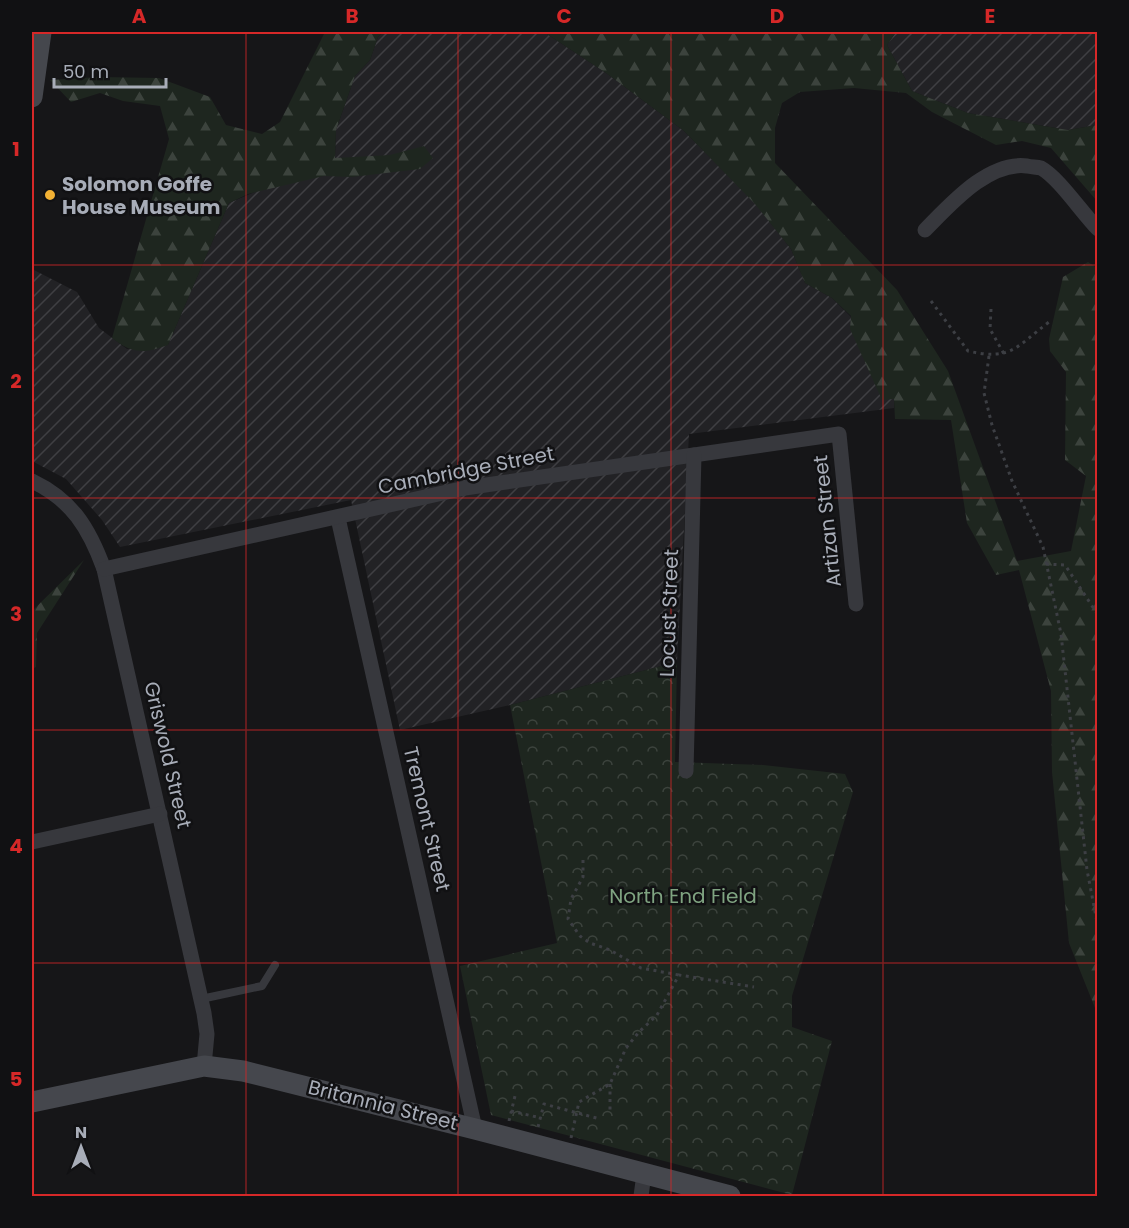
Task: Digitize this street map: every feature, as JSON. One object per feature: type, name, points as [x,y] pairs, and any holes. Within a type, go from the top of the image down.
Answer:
[{"type":"main road","points":[[32,97],[41,32]]},
{"type":"main road","name":"Britannia Street","points":[[32,1102],[204,1066],[243,1071],[475,1129],[719,1195]]},
{"type":"street","points":[[925,230],[976,182],[1002,169],[1021,165],[1040,168],[1056,182],[1098,229]]},
{"type":"street","name":"Cambridge Street","points":[[104,569],[465,488],[839,434]]},
{"type":"street","name":"Artizan Street","points":[[839,434],[856,604]]},
{"type":"street","name":"Locust Street","points":[[686,771],[694,455]]},
{"type":"street","name":"Griswold Street","points":[[32,481],[48,489],[66,503],[81,521],[94,543],[104,569],[201,999],[207,1034],[204,1066]]},
{"type":"street","name":"Tremont Street","points":[[338,518],[475,1129]]},
{"type":"street","points":[[32,842],[160,814]]},
{"type":"street","points":[[641,1197],[645,1174]]},
{"type":"lane","points":[[201,999],[262,986],[275,965]]},
{"type":"path","points":[[931,301],[968,351],[989,356],[1010,352],[1048,322]]},
{"type":"path","points":[[991,309],[990,329],[1004,354]]},
{"type":"path","points":[[989,356],[984,393],[992,425],[1012,481],[1043,547],[1061,634],[1087,870],[1098,927]]},
{"type":"path","points":[[1046,564],[1065,566],[1098,615]]},
{"type":"path","points":[[582,860],[582,876],[571,899],[568,919],[580,936],[640,968],[754,987]]},
{"type":"path","points":[[610,1112],[610,1084],[626,1048],[657,1015],[679,975]]},
{"type":"path","points":[[570,1140],[579,1102],[610,1084]]},
{"type":"path","points":[[509,1124],[515,1096]]},
{"type":"path","points":[[538,1130],[544,1104],[600,1119]]},
{"type":"path","points":[[511,1111],[541,1118]]},
{"type":"shaded area","points":[[383,32],[544,32],[606,73],[684,131],[755,203],[791,249],[805,283],[832,298],[851,317],[894,399],[894,408],[689,434],[677,662],[510,705],[400,730],[351,500],[120,547],[102,520],[66,479],[32,461],[32,269],[77,292],[99,328],[127,349],[168,345],[229,203],[335,158],[336,130],[355,76],[370,60],[378,37]]},
{"type":"shaded area","points":[[896,32],[1097,32],[1097,125],[1068,130],[968,113],[912,91],[887,45]]},
{"type":"green space","points":[[325,32],[383,32],[378,37],[370,60],[355,76],[336,130],[335,158],[390,155],[424,146],[433,158],[420,169],[352,177],[324,176],[248,194],[229,203],[168,345],[138,351],[119,343],[112,338],[169,139],[160,106],[123,101],[100,93],[71,102],[50,80],[99,77],[159,78],[210,97],[226,125],[262,134],[280,122]]},
{"type":"green space","points":[[544,32],[896,32],[887,45],[912,91],[968,113],[1068,130],[1097,125],[1097,201],[1051,148],[1022,141],[996,145],[932,112],[906,93],[854,88],[800,92],[782,103],[775,128],[775,163],[897,290],[948,371],[1017,561],[1071,551],[1086,476],[1065,460],[1066,372],[1050,351],[1049,339],[1063,277],[1088,262],[1097,268],[1097,1013],[1069,943],[1052,772],[1051,691],[1019,570],[996,575],[967,523],[951,420],[895,419],[894,399],[882,400],[850,329],[851,316],[832,298],[805,283],[791,249],[755,204],[684,131],[606,73]]},
{"type":"green space","points":[[84,560],[37,633],[36,667],[32,669],[32,611]]},
{"type":"green space","name":"North End Field","points":[[677,662],[675,762],[763,765],[845,774],[853,792],[792,996],[792,1027],[832,1041],[792,1195],[491,1115],[460,966],[557,943],[510,705]]},
{"type":"place","name":"Solomon Goffe House Museum","points":[[50,195]]}]
